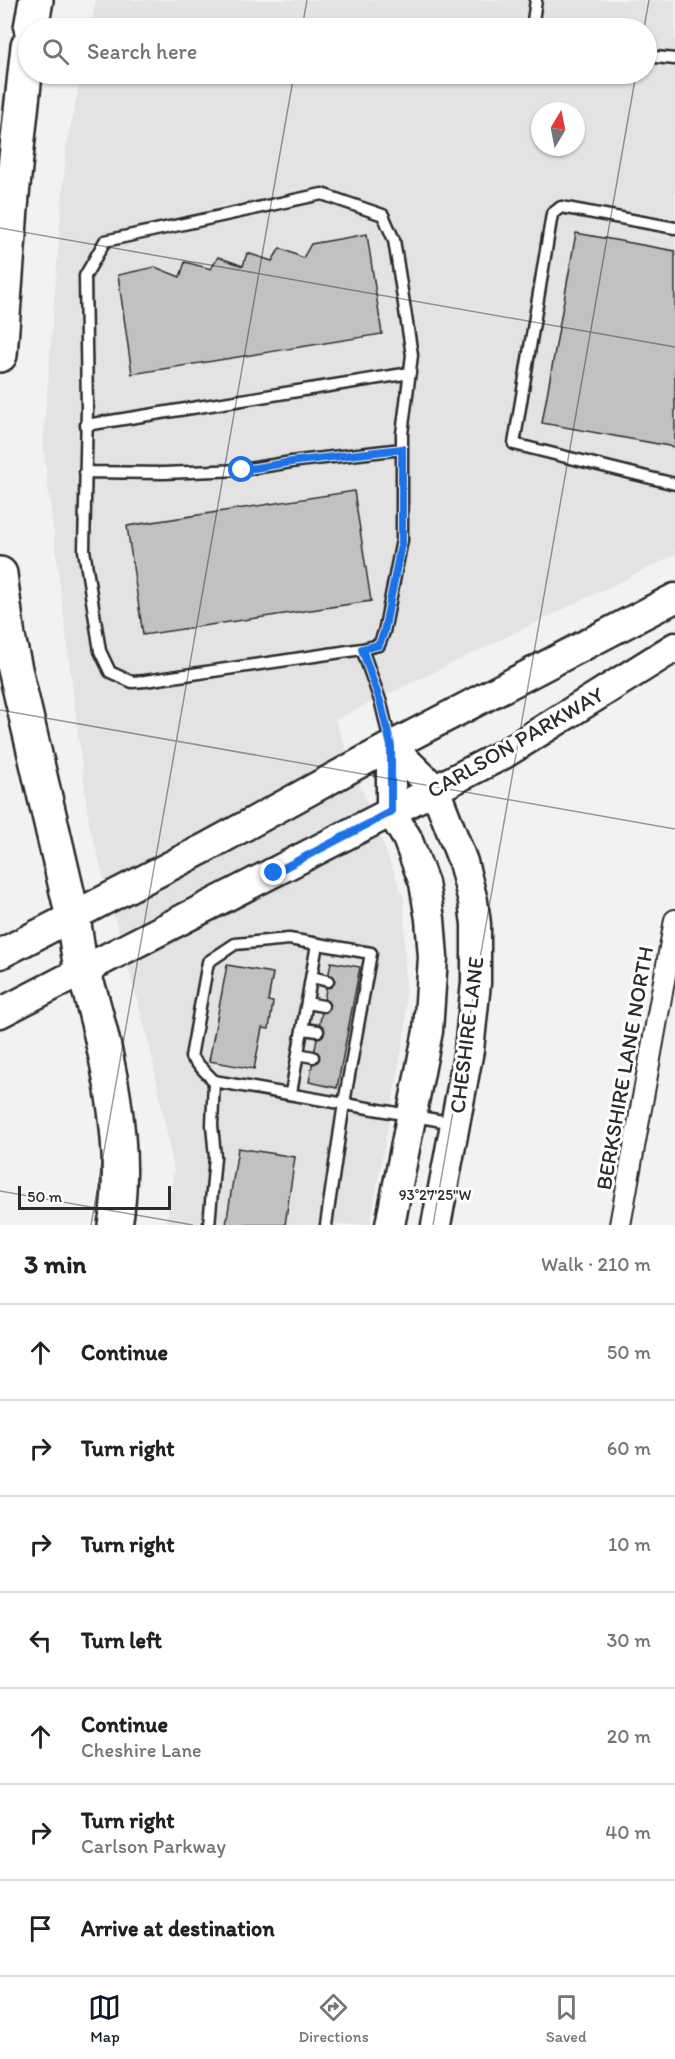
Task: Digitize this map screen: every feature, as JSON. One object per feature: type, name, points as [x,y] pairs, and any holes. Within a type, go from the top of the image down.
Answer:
[{"type":"highway","points":[[33,18],[36,0]]},
{"type":"highway","points":[[0,355],[12,195],[24,84]]},
{"type":"highway","points":[[0,574],[8,637],[73,917],[82,971],[91,995],[99,1029],[116,1123],[120,1185],[115,1225]]},
{"type":"main road","points":[[0,954],[205,848],[391,746],[675,598]]},
{"type":"main road","name":"CARLSON PARKWAY","points":[[0,1013],[504,754],[675,647]]},
{"type":"main road","name":"CHESHIRE LANE","points":[[391,746],[435,789],[463,862],[477,924],[478,960],[473,1018],[436,1225]]},
{"type":"main road","name":"CHESHIRE LANE","points":[[390,1225],[428,1030],[433,957],[424,883],[406,838],[391,812],[391,746]]},
{"type":"street","name":"BERKSHIRE LANE NORTH","points":[[620,1225],[675,921]]},
{"type":"lane","points":[[533,18],[536,0]]},
{"type":"lane","points":[[657,58],[675,60]]},
{"type":"lane","points":[[322,194],[383,215],[394,240],[412,355],[410,373],[402,434],[402,540],[384,632],[379,645],[145,681],[132,682],[110,672],[100,651],[84,550],[85,276],[105,241],[322,194]]},
{"type":"lane","points":[[675,228],[561,207],[552,214],[514,444],[675,484]]},
{"type":"lane","points":[[86,425],[410,373]]},
{"type":"lane","points":[[85,472],[163,473],[242,470],[402,449]]},
{"type":"lane","points":[[362,649],[381,704],[391,746]]},
{"type":"lane","points":[[326,1225],[344,1103],[347,1063],[361,987],[371,953],[289,939],[235,944],[208,962],[191,1057],[214,1081],[344,1103],[411,1116],[455,1123]]},
{"type":"lane","points":[[291,1094],[317,944]]},
{"type":"lane","points":[[312,978],[328,981]]},
{"type":"lane","points":[[307,1003],[323,1006]]},
{"type":"lane","points":[[303,1029],[318,1031]]},
{"type":"lane","points":[[298,1054],[313,1057]]},
{"type":"lane","points":[[209,1225],[215,1157],[212,1125],[214,1081]]},
{"type":"shaded area","points":[[96,0],[675,0],[675,555],[335,720],[404,898],[406,1026],[370,1225],[166,1225],[174,1170],[150,1047],[89,824],[43,445],[66,148],[79,84],[657,84],[657,18],[92,18]]},
{"type":"building","points":[[576,233],[675,251],[675,447],[542,423]]},
{"type":"building","points":[[367,234],[382,334],[132,374],[118,275],[155,267],[180,277],[185,262],[211,269],[218,257],[243,266],[247,253],[272,261],[280,248],[303,258],[311,244]]},
{"type":"building","points":[[354,491],[371,601],[143,635],[127,526]]},
{"type":"building","points":[[331,962],[360,967],[337,1088],[309,1082]]},
{"type":"building","points":[[227,965],[273,973],[268,1001],[273,1002],[269,1029],[262,1028],[254,1069],[209,1061]]},
{"type":"building","points":[[238,1148],[295,1157],[285,1225],[226,1225]]},
{"type":"route","points":[[242,470],[402,449],[402,540],[384,632],[379,645],[362,649],[381,704],[391,746],[391,812],[274,873]]}]
